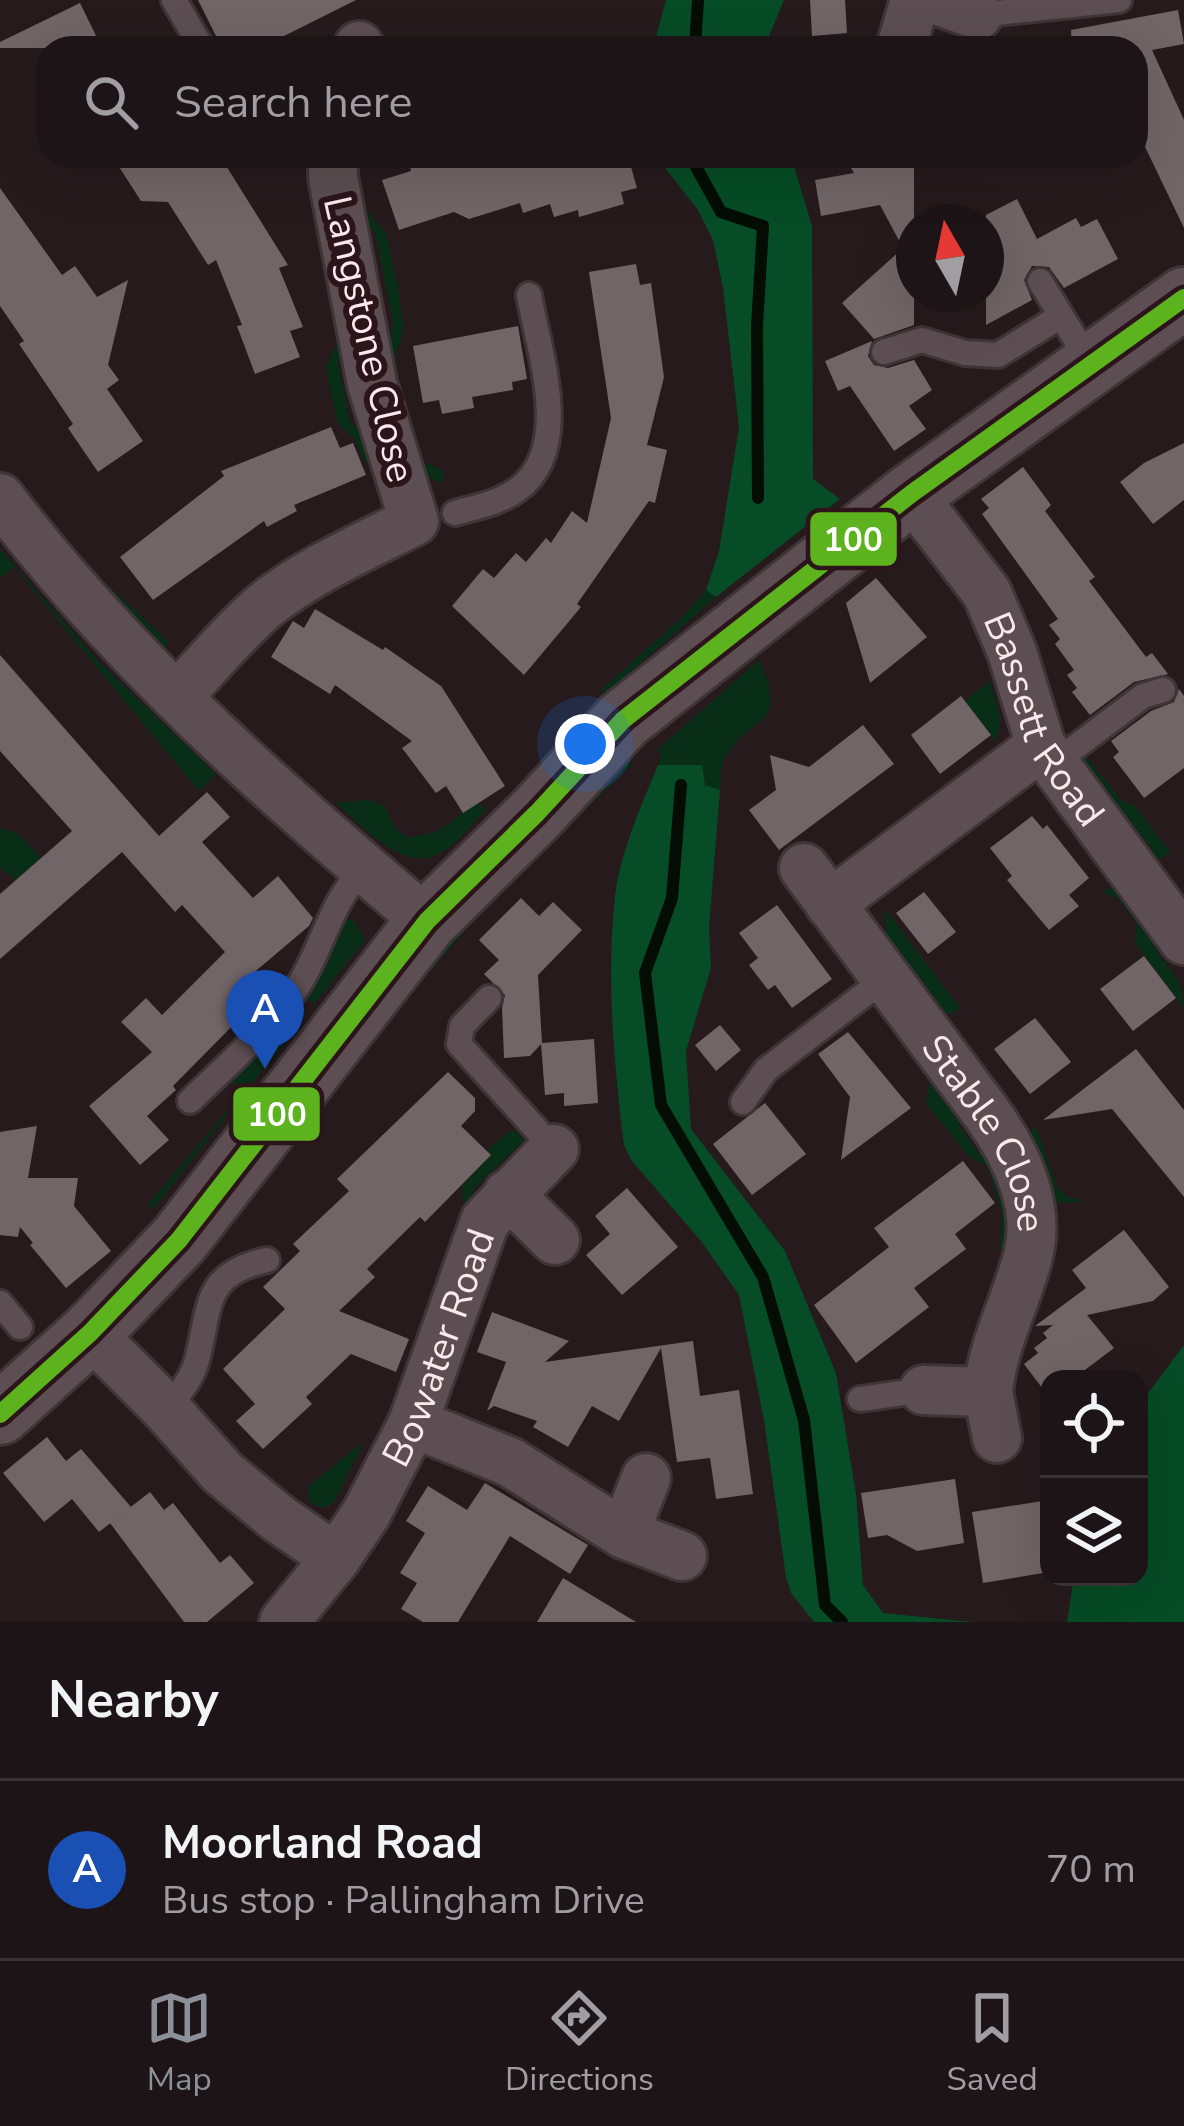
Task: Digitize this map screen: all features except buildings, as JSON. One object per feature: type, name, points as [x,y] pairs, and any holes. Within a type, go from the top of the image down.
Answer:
[{"type":"street","points":[[904,36],[915,0]]},
{"type":"street","name":"Langstone Close","points":[[177,696],[273,600],[305,578],[435,517],[372,384],[333,168]]},
{"type":"street","points":[[0,1414],[89,1333],[178,1240],[428,921],[622,720],[911,494],[1074,340],[1184,298]]},
{"type":"street","name":"Bassett Road","points":[[911,494],[987,593],[1047,755],[1184,940]]},
{"type":"street","points":[[0,498],[98,619],[428,921]]},
{"type":"street","name":"Stable Close","points":[[924,1390],[993,1415],[998,1340],[1029,1253],[1030,1213],[1004,1138],[818,886],[1047,755]]},
{"type":"street","name":"Bowater Road","points":[[284,1622],[366,1514],[413,1423],[484,1221],[554,1149]]},
{"type":"street","points":[[508,1195],[555,1240]]},
{"type":"street","points":[[89,1333],[223,1473],[336,1558]]},
{"type":"street","points":[[413,1423],[509,1462],[624,1534],[682,1556]]},
{"type":"street","points":[[624,1534],[646,1478]]},
{"type":"lane","points":[[174,0],[195,36]]},
{"type":"lane","points":[[957,7],[1119,0]]},
{"type":"lane","points":[[884,352],[922,340],[965,353],[998,355],[1074,340],[1040,281]]},
{"type":"lane","points":[[435,517],[520,488],[548,445],[548,407],[529,295]]},
{"type":"lane","points":[[1047,755],[1143,696],[1163,690]]},
{"type":"lane","points":[[190,1101],[267,1025],[296,989],[345,890],[365,868]]},
{"type":"lane","points":[[742,1102],[766,1070],[887,977]]},
{"type":"lane","points":[[489,998],[462,1026],[459,1044],[554,1149]]},
{"type":"lane","points":[[166,1409],[196,1365],[213,1292],[237,1268],[267,1260]]},
{"type":"lane","points":[[0,1303],[20,1327]]},
{"type":"lane","points":[[860,1399],[924,1390]]},
{"type":"green space","points":[[666,0],[784,0],[769,36],[656,36]]},
{"type":"green space","points":[[348,168],[358,168],[357,179],[368,212],[386,233],[404,328],[394,360],[411,431],[424,462],[445,475],[441,483],[422,474],[384,354],[394,325],[375,232],[354,216]]},
{"type":"green space","points":[[665,168],[795,168],[812,226],[813,479],[840,499],[716,597],[706,590],[719,551],[739,427],[723,288],[713,240],[698,210]]},
{"type":"green space","points":[[341,310],[352,342],[338,361],[350,423],[371,436],[375,450],[365,464],[355,439],[338,424],[326,368],[338,341],[333,314]]},
{"type":"green space","points":[[0,549],[99,662],[216,774],[199,791],[14,567],[0,578]]},
{"type":"green space","points":[[62,553],[88,567],[169,642],[156,646]]},
{"type":"green space","points":[[706,590],[716,597],[604,695],[602,689]]},
{"type":"green space","points":[[759,660],[768,683],[769,710],[724,760],[720,790],[705,786],[701,765],[658,765],[662,756],[657,750]]},
{"type":"green space","points":[[990,681],[1001,719],[996,742],[965,701]]},
{"type":"green space","points":[[1084,754],[1122,801],[1134,805],[1170,852],[1149,867],[1153,850],[1127,817],[1109,814],[1111,801],[1086,765]]},
{"type":"green space","points":[[622,755],[632,764],[478,916],[406,999],[398,992],[445,949]]},
{"type":"green space","points":[[658,765],[702,765],[705,785],[720,790],[709,927],[711,968],[686,1051],[691,1129],[785,1251],[836,1373],[856,1494],[863,1585],[883,1613],[972,1622],[814,1622],[791,1593],[739,1295],[624,1145],[612,1021],[615,896],[627,846]]},
{"type":"green space","points":[[368,800],[385,806],[394,827],[408,838],[438,831],[477,803],[486,810],[444,851],[414,858],[386,845],[336,803]]},
{"type":"green space","points":[[0,828],[18,834],[48,865],[44,868],[37,861],[16,880],[0,868]]},
{"type":"green space","points":[[1114,883],[1149,920],[1154,947],[1179,982],[1184,1008],[1135,943],[1137,924],[1117,897],[1103,893]]},
{"type":"green space","points":[[885,909],[960,1008],[953,1013],[931,1013],[932,994],[886,934]]},
{"type":"green space","points":[[353,919],[365,940],[316,1002],[310,1001],[306,993],[340,921]]},
{"type":"green space","points":[[276,1028],[285,1028],[290,1036],[152,1210],[149,1203],[240,1096],[230,1080],[232,1073]]},
{"type":"green space","points":[[931,1076],[961,1106],[959,1125],[978,1153],[998,1160],[1013,1249],[1000,1252],[1002,1214],[988,1167],[968,1156],[926,1103]]},
{"type":"green space","points":[[1036,1126],[1057,1188],[1068,1197],[1086,1201],[1060,1203],[1048,1195],[1028,1135]]},
{"type":"green space","points":[[509,1131],[525,1140],[477,1185],[464,1206],[462,1186],[491,1155],[487,1151]]},
{"type":"green space","points":[[1184,1345],[1184,1622],[1067,1622],[1073,1586],[1148,1586],[1148,1394]]},
{"type":"green space","points":[[364,1441],[334,1502],[322,1507],[309,1501],[309,1486]]},
{"type":"waterway","points":[[696,36],[698,0]]},
{"type":"waterway","points":[[697,168],[721,212],[763,226],[757,326],[758,498]]},
{"type":"waterway","points":[[681,785],[672,898],[645,973],[661,1105],[763,1277],[804,1420],[825,1605],[842,1622]]},
{"type":"transit line","name":"100","points":[[0,1414],[90,1333],[179,1240],[427,921],[623,720],[911,494],[1184,298]]},
{"type":"place","name":"Moorland Road","points":[[265,1069]]}]
